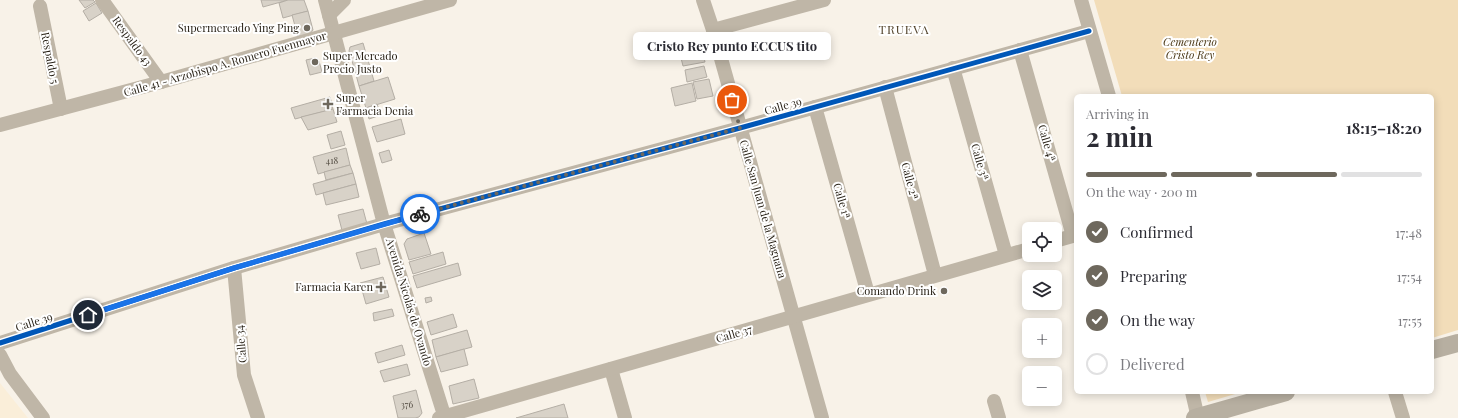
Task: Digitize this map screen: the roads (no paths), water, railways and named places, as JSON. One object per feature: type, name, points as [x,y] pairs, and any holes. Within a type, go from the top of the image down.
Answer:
[{"type":"main road","points":[[1434,349],[1458,343]]},
{"type":"main road","points":[[1197,418],[1279,394]]},
{"type":"street","name":"Respaldo 43","points":[[102,0],[161,82]]},
{"type":"street","name":"Avenida Nicolás de Ovando","points":[[325,0],[384,224],[443,417]]},
{"type":"street","points":[[329,15],[344,0]]},
{"type":"street","name":"Calle 41 - Arzobispo A. Romero Fuenmayor","points":[[0,125],[161,82],[334,33],[421,4],[450,0]]},
{"type":"street","name":"Calle San Juan de la Maguana","points":[[703,0],[713,30],[822,418]]},
{"type":"street","points":[[713,30],[824,0]]},
{"type":"street","points":[[1081,0],[1108,94]]},
{"type":"street","name":"Respaldo 5","points":[[40,6],[60,109]]},
{"type":"street","name":"Calle 39","points":[[0,343],[234,268],[384,224],[740,128],[1089,30]]},
{"type":"street","name":"Calle 4ª","points":[[1020,50],[1074,233]]},
{"type":"street","name":"Calle 3ª","points":[[953,68],[1006,255]]},
{"type":"street","name":"Calle 2ª","points":[[885,87],[935,275]]},
{"type":"street","name":"Calle 1ª","points":[[815,107],[868,294]]},
{"type":"street","points":[[1062,239],[1074,236]]},
{"type":"street","name":"Calle 37","points":[[443,417],[1022,251]]},
{"type":"street","name":"Calle 34","points":[[234,268],[244,375],[258,418]]},
{"type":"street","points":[[0,355],[10,374],[43,418]]},
{"type":"street","points":[[611,369],[625,418]]},
{"type":"street","points":[[1192,394],[1197,418]]},
{"type":"street","points":[[1396,394],[1403,418]]},
{"type":"street","points":[[994,400],[999,418]]},
{"type":"place","name":"Supermercado Ying Ping","points":[[307,28]]},
{"type":"place","name":"Super Mercado Precio Justo","points":[[315,62]]},
{"type":"place","name":"Cristo Rey punto ECCUS tito","points":[[732,100]]},
{"type":"place","name":"Super Farmacia Denia","points":[[328,104]]},
{"type":"place","name":"Farmacia Karen","points":[[381,287]]},
{"type":"place","name":"Comando Drink","points":[[944,291]]},
{"type":"district","name":"TRUEVA","points":[[904,30]]},
{"type":"park label","name":"Cementerio Cristo Rey","points":[[1190,48]]}]
